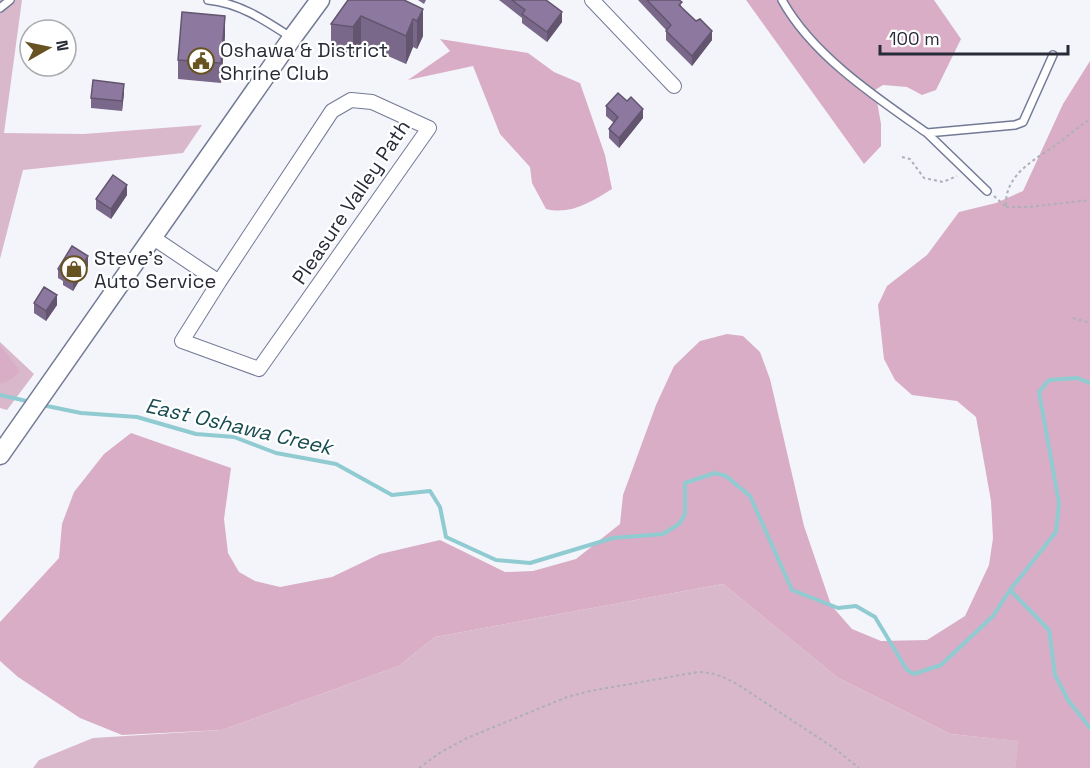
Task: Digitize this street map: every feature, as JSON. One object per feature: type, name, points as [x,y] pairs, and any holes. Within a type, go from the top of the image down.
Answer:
[{"type":"main road","points":[[0,455],[320,0]]},
{"type":"street","points":[[592,0],[674,86]]},
{"type":"street","name":"Pleasure Valley Path","points":[[351,100],[372,102],[429,128],[259,369],[182,341],[219,282],[332,111],[351,100]]},
{"type":"street","points":[[152,237],[219,282]]},
{"type":"lane","points":[[0,8],[10,0]]},
{"type":"lane","points":[[208,0],[252,12],[292,38]]},
{"type":"lane","points":[[782,0],[791,17],[818,47],[868,92],[927,133],[987,191]]},
{"type":"lane","points":[[927,133],[1015,125],[1023,122],[1053,55]]},
{"type":"path","points":[[1006,207],[1006,197],[1011,184],[1021,171],[1090,119]]},
{"type":"path","points":[[902,157],[910,159],[924,178],[943,182],[967,171]]},
{"type":"path","points":[[987,191],[1006,207],[1029,207],[1090,200]]},
{"type":"path","points":[[1073,318],[1090,323]]},
{"type":"path","points":[[419,768],[441,752],[467,738],[567,697],[698,672],[722,676],[737,684],[834,748],[859,768]]},
{"type":"shaded area","points":[[0,0],[22,0],[4,133],[84,134],[202,125],[183,153],[23,170],[0,259]]},
{"type":"shaded area","points":[[746,0],[934,0],[961,39],[936,90],[922,95],[907,87],[883,85],[875,90],[881,124],[881,146],[864,164]]},
{"type":"shaded area","points":[[440,39],[528,53],[554,72],[580,83],[605,155],[612,189],[572,209],[546,209],[532,183],[530,167],[500,134],[473,66],[408,80],[450,51]]},
{"type":"shaded area","points":[[1090,61],[1090,768],[1015,768],[1019,741],[950,734],[838,678],[723,584],[435,637],[399,666],[222,730],[122,735],[80,718],[18,677],[0,661],[0,622],[59,558],[62,524],[74,492],[104,454],[131,433],[231,468],[224,519],[228,553],[239,572],[255,581],[280,587],[332,577],[380,554],[440,540],[505,572],[533,571],[576,559],[620,524],[623,495],[656,405],[674,366],[700,341],[727,334],[743,336],[760,352],[770,379],[804,526],[831,605],[852,629],[881,641],[927,640],[965,616],[989,565],[993,538],[991,501],[976,417],[957,401],[912,395],[895,380],[884,359],[878,305],[887,286],[927,255],[959,212],[996,203],[1023,191],[1063,104]]},
{"type":"shaded area","points":[[0,342],[34,374],[7,410],[0,408]]},
{"type":"shaded area","points":[[0,345],[20,371],[12,379],[0,384]]},
{"type":"shaded area","points":[[723,584],[838,678],[950,734],[1020,741],[1015,768],[33,768],[39,760],[93,738],[222,730],[399,666],[435,637]]},
{"type":"building","points":[[348,0],[404,0],[423,9],[417,21],[413,19],[406,36],[361,16],[353,27],[331,24]]},
{"type":"building","points":[[512,0],[546,0],[562,12],[547,32],[522,14],[525,10]]},
{"type":"building","points":[[647,0],[679,0],[682,2],[679,5],[696,21],[700,19],[712,31],[692,56],[666,31],[671,25]]},
{"type":"building","points":[[182,12],[225,16],[221,63],[178,60]]},
{"type":"building","points":[[93,80],[124,84],[122,101],[91,98]]},
{"type":"building","points":[[618,93],[627,101],[631,97],[643,109],[619,138],[609,129],[618,117],[606,106]]},
{"type":"building","points":[[113,175],[127,185],[111,209],[96,199]]},
{"type":"building","points":[[72,246],[88,256],[73,281],[58,269]]},
{"type":"building","points":[[44,287],[57,295],[46,311],[34,303]]},
{"type":"waterway","name":"East Oshawa Creek","points":[[42,405],[81,413],[137,417],[196,434],[234,437],[276,453],[336,464],[392,495],[430,491],[440,507],[446,537],[496,560],[530,563],[613,538],[663,534],[679,524],[685,514],[685,483],[715,473],[726,476],[750,496],[792,590],[838,608],[856,606],[875,617],[907,670],[914,674],[941,665],[993,616],[1010,590],[1056,532],[1059,503],[1039,392],[1049,380],[1077,378],[1090,383]]},
{"type":"waterway","name":"East Oshawa Creek","points":[[0,395],[31,402]]},
{"type":"waterway","points":[[1010,590],[1049,630],[1055,675],[1068,700],[1090,728]]},
{"type":"place","name":"Oshawa & District Shrine Club","points":[[201,61]]},
{"type":"place","name":"Steve's Auto Service","points":[[74,269]]}]
